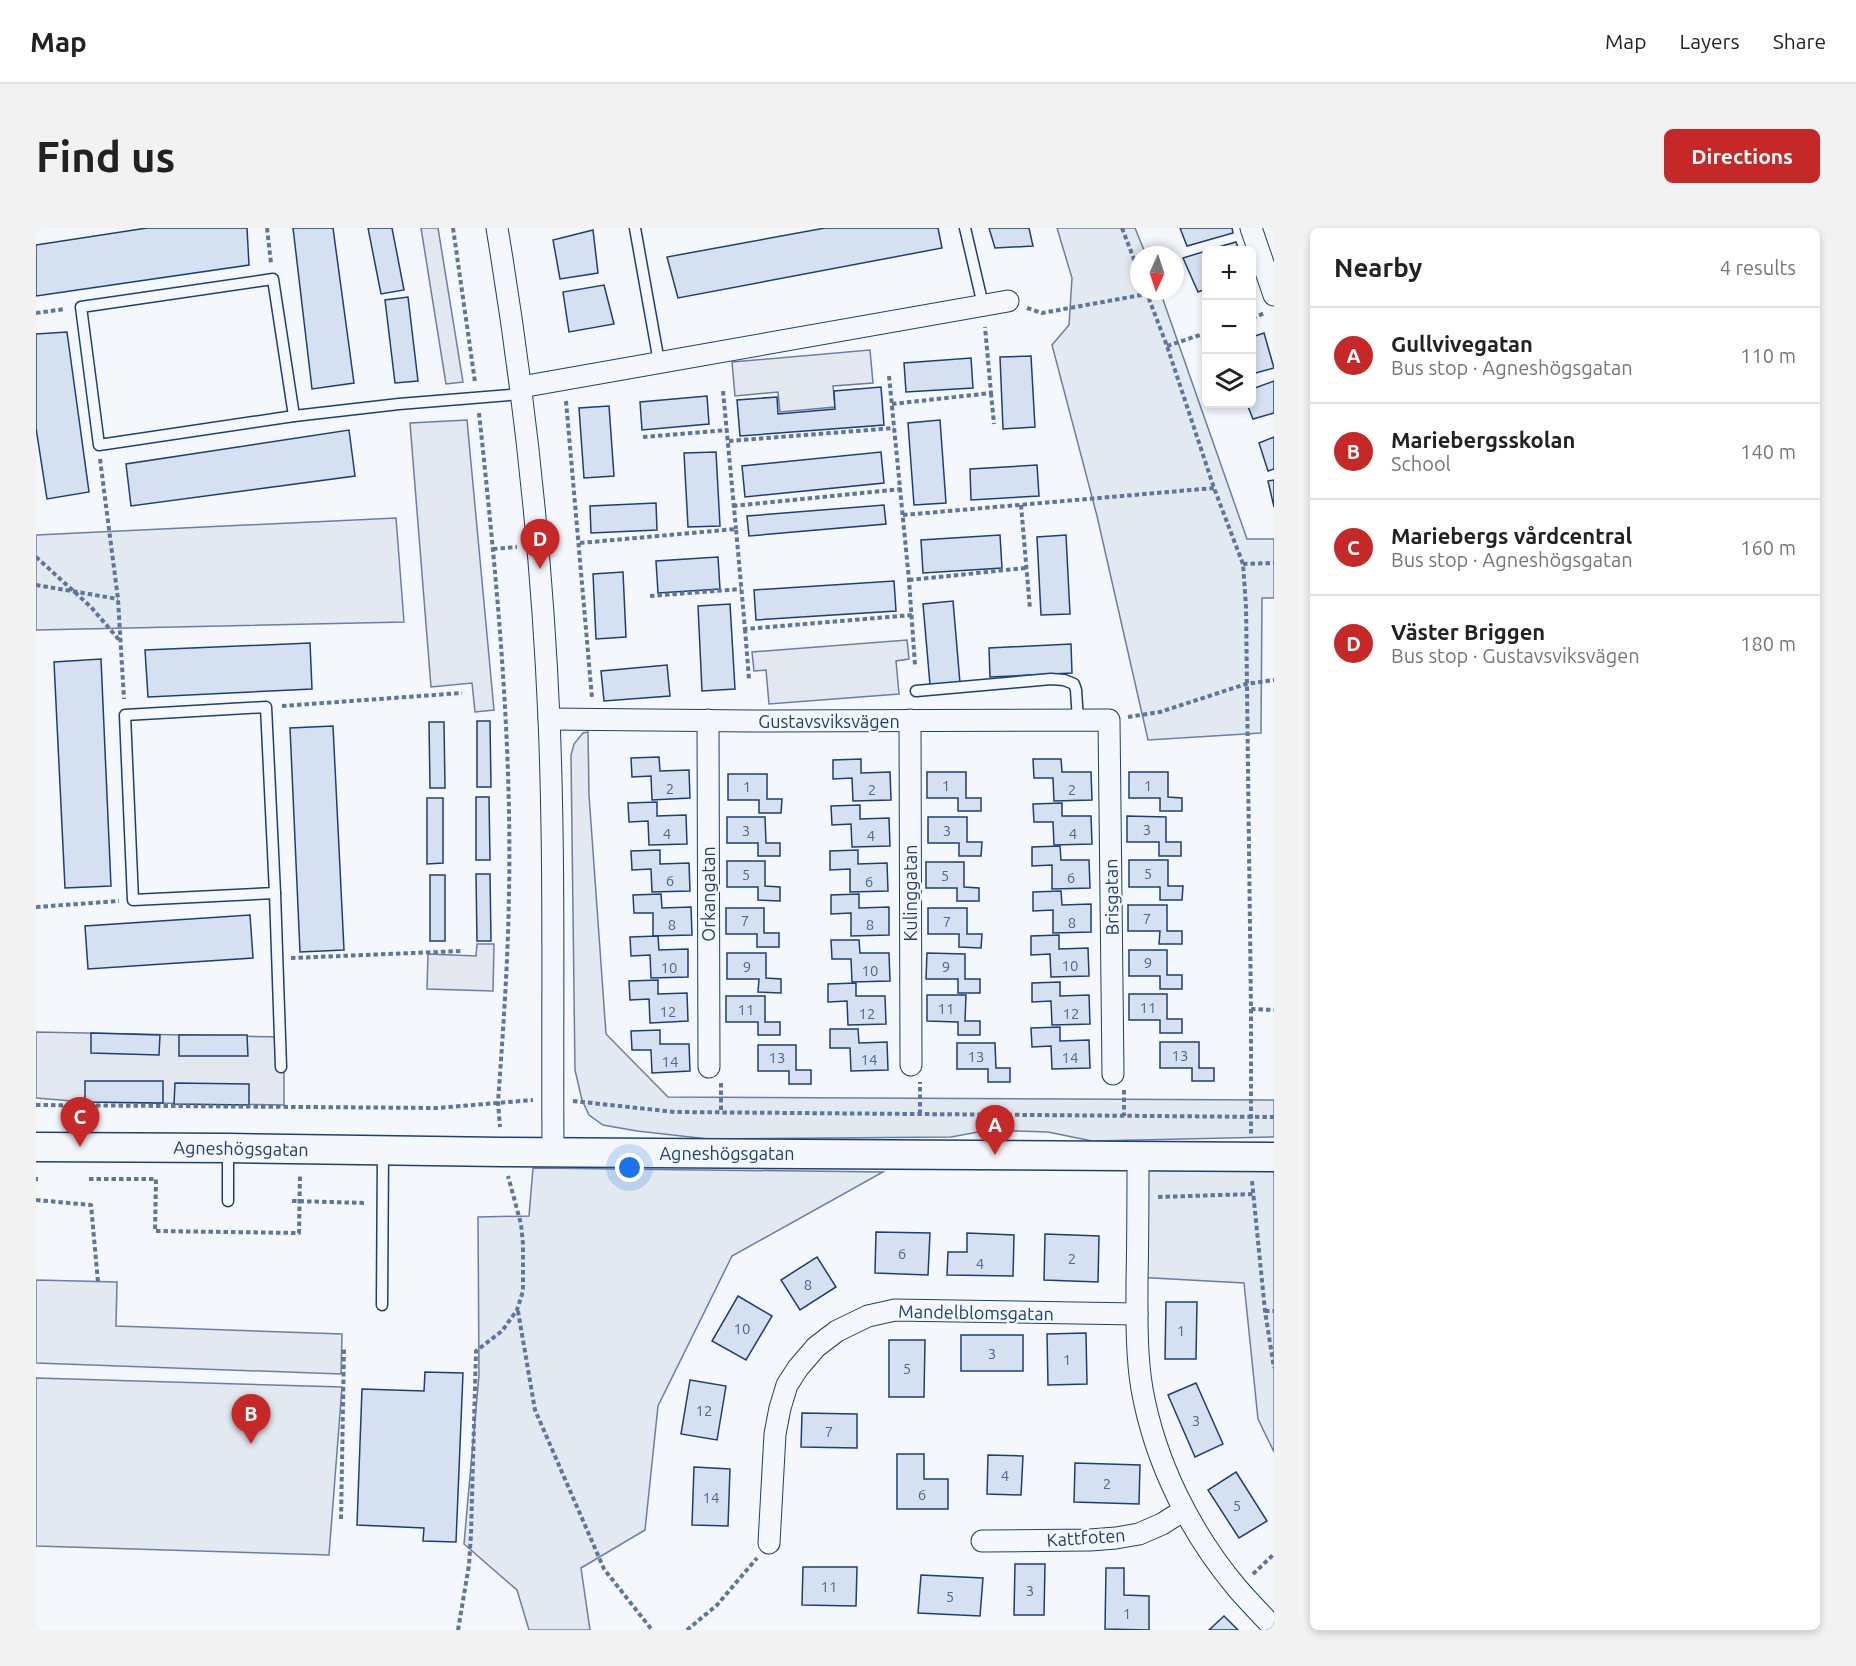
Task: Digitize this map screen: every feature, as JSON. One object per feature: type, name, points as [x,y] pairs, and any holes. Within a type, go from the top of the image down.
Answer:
[{"type":"street","points":[[497,228],[521,391],[542,600],[549,719],[553,882],[553,1152]]},
{"type":"street","points":[[1251,228],[1274,295]]},
{"type":"street","points":[[521,391],[564,379],[1008,301]]},
{"type":"street","name":"Gustavsviksvägen","points":[[549,719],[1109,720]]},
{"type":"street","name":"Orkangatan","points":[[708,720],[709,1067]]},
{"type":"street","name":"Kulinggatan","points":[[910,720],[911,1065]]},
{"type":"street","name":"Brisgatan","points":[[1109,720],[1113,1074]]},
{"type":"street","name":"Agneshögsgatan","points":[[36,1148],[1263,1157]]},
{"type":"street","points":[[1138,1157],[1137,1314],[1139,1364],[1148,1415],[1162,1460],[1184,1510],[1213,1556],[1237,1588],[1274,1628]]},
{"type":"street","name":"Mandelblomsgatan","points":[[769,1544],[775,1434],[787,1385],[816,1347],[837,1331],[868,1316],[895,1310],[1137,1314]]},
{"type":"street","name":"Kattfoten","points":[[982,1540],[1116,1538],[1138,1534],[1162,1524],[1184,1510]]},
{"type":"lane","points":[[635,228],[659,362]]},
{"type":"lane","points":[[965,228],[983,305]]},
{"type":"lane","points":[[294,416],[273,279],[81,307],[99,445],[294,416],[399,404],[477,399],[521,391]]},
{"type":"lane","points":[[916,691],[1064,680],[1074,684],[1078,720]]},
{"type":"lane","points":[[275,893],[132,900],[125,715],[266,707],[275,893],[278,959],[281,1067]]},
{"type":"lane","points":[[228,1148],[228,1201]]},
{"type":"lane","points":[[382,1305],[383,1150]]},
{"type":"path","points":[[267,228],[273,279]]},
{"type":"path","points":[[453,228],[474,364],[494,549],[501,644],[507,773],[509,893],[498,1102],[502,1152],[524,1244],[523,1292],[517,1310],[502,1331],[476,1351],[471,1534],[469,1564],[458,1630]]},
{"type":"path","points":[[1122,228],[1130,249]]},
{"type":"path","points":[[1008,301],[1042,313],[1130,296]]},
{"type":"path","points":[[1149,300],[1243,564],[1246,606],[1251,1118],[1263,1157],[1253,1194],[1265,1311],[1274,1368]]},
{"type":"path","points":[[983,305],[994,424]]},
{"type":"path","points":[[36,313],[81,307]]},
{"type":"path","points":[[1167,346],[1202,334]]},
{"type":"path","points":[[889,376],[915,665]]},
{"type":"path","points":[[564,379],[580,543],[593,719]]},
{"type":"path","points":[[723,391],[749,679]]},
{"type":"path","points":[[892,404],[991,393]]},
{"type":"path","points":[[729,441],[894,428]]},
{"type":"path","points":[[643,437],[728,430]]},
{"type":"path","points":[[99,445],[118,599],[125,715]]},
{"type":"path","points":[[903,515],[1214,488]]},
{"type":"path","points":[[734,506],[900,489]]},
{"type":"path","points":[[1021,505],[1030,609]]},
{"type":"path","points":[[580,543],[736,529]]},
{"type":"path","points":[[494,549],[519,547]]},
{"type":"path","points":[[36,557],[91,607],[120,641]]},
{"type":"path","points":[[1243,564],[1274,563]]},
{"type":"path","points":[[909,580],[1026,568]]},
{"type":"path","points":[[36,585],[118,599]]},
{"type":"path","points":[[650,596],[741,590]]},
{"type":"path","points":[[744,629],[912,615]]},
{"type":"path","points":[[1109,720],[1161,712],[1246,684],[1274,680]]},
{"type":"path","points":[[266,707],[462,693]]},
{"type":"path","points":[[36,907],[132,900]]},
{"type":"path","points":[[278,959],[461,951]]},
{"type":"path","points":[[1251,1009],[1274,1010]]},
{"type":"path","points":[[911,1065],[920,1081],[920,1114]]},
{"type":"path","points":[[36,1105],[437,1108],[553,1099],[675,1112],[1274,1117]]},
{"type":"path","points":[[89,1179],[156,1179],[155,1231],[299,1233],[300,1173]]},
{"type":"path","points":[[1138,1197],[1253,1194]]},
{"type":"path","points":[[36,1200],[91,1205],[98,1282]]},
{"type":"path","points":[[292,1201],[383,1204]]},
{"type":"path","points":[[517,1310],[535,1410],[604,1569],[652,1630]]},
{"type":"path","points":[[1265,1311],[1274,1311]]},
{"type":"path","points":[[341,1519],[344,1348]]},
{"type":"path","points":[[687,1630],[717,1605],[769,1544]]},
{"type":"path","points":[[1237,1588],[1274,1554]]},
{"type":"shaded area","points":[[421,228],[438,228],[463,382],[446,384]]},
{"type":"shaded area","points":[[1057,228],[1135,228],[1142,246],[1130,246],[1130,300],[1163,300],[1247,539],[1274,539],[1274,598],[1262,598],[1261,733],[1148,740],[1097,516],[1052,345],[1069,325],[1072,278]]},
{"type":"shaded area","points":[[870,350],[873,383],[833,386],[835,407],[780,412],[778,392],[735,396],[732,362]]},
{"type":"shaded area","points":[[467,420],[494,710],[475,712],[472,683],[431,687],[410,423]]},
{"type":"shaded area","points":[[396,518],[404,622],[36,630],[36,535]]},
{"type":"shaded area","points":[[907,640],[909,659],[896,661],[899,694],[769,704],[766,670],[754,671],[752,652]]},
{"type":"shaded area","points":[[588,732],[589,795],[606,1034],[668,1097],[1274,1100],[1274,1137],[1092,1141],[1048,1132],[989,1130],[951,1137],[708,1139],[603,1125],[589,1115],[582,1100],[575,1070],[571,755],[574,744],[583,733]]},
{"type":"shaded area","points":[[477,944],[494,944],[493,991],[427,989],[428,954],[476,956]]},
{"type":"shaded area","points":[[36,1032],[284,1037],[284,1105],[85,1102],[36,1098]]},
{"type":"shaded area","points":[[1128,1164],[1274,1165],[1274,1452],[1258,1419],[1244,1283],[1135,1277]]},
{"type":"shaded area","points":[[533,1168],[883,1172],[732,1256],[658,1406],[645,1530],[581,1568],[590,1630],[529,1630],[517,1590],[464,1544],[479,1375],[478,1217],[529,1216]]},
{"type":"shaded area","points":[[36,1280],[117,1282],[116,1326],[342,1334],[341,1374],[36,1363]]},
{"type":"shaded area","points":[[36,1378],[342,1387],[329,1555],[36,1546]]},
{"type":"building","points":[[147,228],[247,228],[249,265],[36,296],[36,245]]},
{"type":"building","points":[[293,228],[333,228],[354,383],[312,389]]},
{"type":"building","points":[[368,228],[392,228],[404,290],[381,294]]},
{"type":"building","points":[[825,228],[938,228],[942,248],[678,298],[667,257]]},
{"type":"building","points":[[989,228],[1029,228],[1033,246],[995,248]]},
{"type":"building","points":[[1180,228],[1232,228],[1233,233],[1187,246]]},
{"type":"building","points":[[593,230],[598,273],[560,279],[553,240]]},
{"type":"building","points":[[1236,242],[1238,246],[1222,246]]},
{"type":"building","points":[[1202,252],[1202,290],[1198,292],[1184,258]]},
{"type":"building","points":[[604,285],[614,324],[569,332],[563,292]]},
{"type":"building","points":[[408,297],[418,381],[395,383],[385,300]]},
{"type":"building","points":[[67,332],[89,492],[47,499],[36,428],[36,334]]},
{"type":"building","points":[[1264,333],[1274,368],[1256,373],[1256,354],[1256,336]]},
{"type":"building","points":[[1031,356],[1035,427],[1003,429],[1000,357]]},
{"type":"building","points":[[971,358],[973,388],[906,392],[904,363]]},
{"type":"building","points":[[1274,381],[1274,413],[1253,419],[1249,408],[1256,408],[1256,388]]},
{"type":"building","points":[[881,387],[884,425],[740,436],[737,400],[777,397],[778,414],[835,409],[834,391]]},
{"type":"building","points":[[707,396],[709,424],[642,430],[640,402]]},
{"type":"building","points":[[609,406],[614,476],[584,478],[579,408]]},
{"type":"building","points":[[940,420],[946,503],[914,505],[908,423]]},
{"type":"building","points":[[349,430],[355,476],[131,506],[126,464]]},
{"type":"building","points":[[1274,437],[1274,469],[1268,471],[1259,443]]},
{"type":"building","points":[[716,452],[720,526],[688,527],[684,453]]},
{"type":"building","points":[[881,452],[884,483],[745,497],[742,466]]},
{"type":"building","points":[[1037,465],[1039,496],[971,500],[970,469]]},
{"type":"building","points":[[1274,480],[1274,507],[1268,481]]},
{"type":"building","points":[[656,503],[657,530],[591,533],[590,506]]},
{"type":"building","points":[[884,505],[886,524],[749,536],[747,516]]},
{"type":"building","points":[[1000,535],[1002,568],[923,573],[921,540]]},
{"type":"building","points":[[1066,535],[1070,614],[1041,615],[1037,537]]},
{"type":"building","points":[[718,557],[720,589],[658,593],[656,561]]},
{"type":"building","points":[[623,572],[626,637],[596,639],[593,574]]},
{"type":"building","points":[[894,581],[896,611],[756,620],[754,590]]},
{"type":"building","points":[[953,601],[960,683],[930,685],[923,604]]},
{"type":"building","points":[[730,604],[735,689],[702,691],[698,606]]},
{"type":"building","points":[[310,643],[312,689],[148,697],[145,650]]},
{"type":"building","points":[[1071,644],[1072,673],[990,677],[989,648]]},
{"type":"building","points":[[101,659],[111,886],[65,888],[54,662]]},
{"type":"building","points":[[667,665],[670,696],[604,701],[601,671]]},
{"type":"building","points":[[477,721],[490,721],[491,787],[477,787]]},
{"type":"building","points":[[429,722],[444,722],[445,788],[430,788]]},
{"type":"building","points":[[333,726],[344,950],[300,952],[290,728]]},
{"type":"building","points":[[659,757],[660,771],[689,770],[690,798],[652,800],[651,776],[632,777],[631,758]]},
{"type":"building","points":[[861,759],[861,773],[890,772],[891,800],[853,801],[852,778],[833,779],[833,760]]},
{"type":"building","points":[[1033,759],[1061,759],[1062,772],[1091,772],[1092,800],[1054,801],[1053,778],[1034,778]]},
{"type":"building","points":[[927,772],[966,772],[966,798],[981,798],[981,811],[958,811],[958,798],[927,798]]},
{"type":"building","points":[[1129,772],[1168,772],[1168,797],[1182,798],[1182,811],[1160,811],[1160,798],[1129,798]]},
{"type":"building","points":[[728,774],[767,774],[767,799],[782,799],[781,813],[759,813],[759,800],[728,800]]},
{"type":"building","points":[[476,797],[489,797],[490,860],[476,860]]},
{"type":"building","points":[[427,798],[443,798],[443,863],[427,864]]},
{"type":"building","points":[[657,802],[657,816],[686,815],[687,844],[649,845],[648,821],[629,822],[628,803]]},
{"type":"building","points":[[1062,803],[1062,816],[1091,816],[1092,844],[1054,845],[1053,822],[1034,822],[1033,804]]},
{"type":"building","points":[[860,805],[860,819],[889,818],[890,846],[852,847],[851,824],[832,825],[831,806]]},
{"type":"building","points":[[1127,816],[1166,817],[1166,842],[1181,842],[1181,856],[1159,856],[1159,842],[1127,842]]},
{"type":"building","points":[[727,817],[765,817],[766,843],[780,843],[780,856],[758,856],[758,843],[727,843]]},
{"type":"building","points":[[928,817],[967,817],[967,842],[982,842],[981,856],[959,856],[959,843],[928,843]]},
{"type":"building","points":[[1060,846],[1061,860],[1089,860],[1090,888],[1052,889],[1052,865],[1032,866],[1032,847]]},
{"type":"building","points":[[660,850],[660,864],[689,863],[690,891],[652,892],[651,869],[632,870],[631,851]]},
{"type":"building","points":[[858,850],[858,864],[887,863],[888,891],[850,892],[850,869],[830,870],[830,851]]},
{"type":"building","points":[[1129,860],[1168,860],[1168,886],[1183,886],[1182,900],[1160,900],[1160,887],[1129,887]]},
{"type":"building","points":[[727,861],[765,861],[765,886],[780,887],[780,901],[758,900],[758,887],[727,887]]},
{"type":"building","points":[[926,862],[964,862],[964,887],[979,888],[979,901],[957,901],[957,888],[926,888]]},
{"type":"building","points":[[476,874],[490,874],[491,941],[477,941]]},
{"type":"building","points":[[430,875],[445,875],[445,941],[430,941]]},
{"type":"building","points":[[1061,891],[1062,905],[1091,904],[1091,932],[1053,933],[1053,910],[1033,911],[1033,892]]},
{"type":"building","points":[[661,894],[662,908],[691,907],[692,935],[653,936],[653,913],[634,913],[633,895]]},
{"type":"building","points":[[859,894],[859,908],[889,907],[889,935],[851,936],[851,913],[831,914],[831,895]]},
{"type":"building","points":[[1128,905],[1167,905],[1167,931],[1182,931],[1182,944],[1159,944],[1160,931],[1128,931]]},
{"type":"building","points":[[726,908],[764,908],[764,933],[779,933],[779,947],[757,947],[757,934],[726,934]]},
{"type":"building","points":[[928,908],[967,908],[967,934],[982,934],[981,948],[959,947],[959,934],[928,934]]},
{"type":"building","points":[[250,915],[253,958],[88,969],[85,926]]},
{"type":"building","points":[[1059,935],[1059,949],[1088,948],[1089,976],[1051,977],[1050,954],[1031,955],[1031,936]]},
{"type":"building","points":[[658,936],[659,950],[688,949],[688,977],[651,978],[650,955],[631,956],[630,937]]},
{"type":"building","points":[[831,940],[859,940],[860,953],[889,953],[890,981],[852,982],[851,959],[832,959]]},
{"type":"building","points":[[1129,950],[1167,950],[1167,975],[1182,975],[1182,989],[1160,989],[1160,976],[1129,976]]},
{"type":"building","points":[[727,953],[766,953],[766,978],[781,979],[781,993],[758,992],[759,979],[727,979]]},
{"type":"building","points":[[927,953],[965,954],[965,979],[980,979],[980,993],[958,993],[958,979],[926,979]]},
{"type":"building","points":[[658,980],[658,994],[687,993],[688,1021],[650,1023],[649,999],[630,1000],[629,981]]},
{"type":"building","points":[[1060,982],[1060,996],[1089,995],[1090,1024],[1052,1025],[1051,1001],[1032,1002],[1032,983]]},
{"type":"building","points":[[856,983],[856,996],[885,996],[886,1024],[848,1025],[847,1001],[828,1002],[828,984]]},
{"type":"building","points":[[1129,994],[1167,994],[1167,1019],[1182,1019],[1182,1033],[1160,1033],[1160,1020],[1129,1020]]},
{"type":"building","points":[[927,995],[966,995],[965,1021],[980,1021],[980,1035],[958,1035],[958,1022],[927,1021]]},
{"type":"building","points":[[726,996],[765,996],[765,1022],[780,1022],[780,1035],[758,1035],[758,1022],[726,1022]]},
{"type":"building","points":[[1060,1027],[1060,1041],[1089,1040],[1090,1068],[1052,1069],[1051,1046],[1032,1047],[1031,1028]]},
{"type":"building","points":[[830,1029],[858,1029],[859,1043],[887,1042],[888,1070],[851,1071],[850,1048],[830,1048]]},
{"type":"building","points":[[660,1030],[660,1044],[689,1044],[690,1071],[652,1073],[651,1050],[632,1050],[631,1031]]},
{"type":"building","points":[[91,1033],[160,1035],[159,1055],[91,1053]]},
{"type":"building","points":[[179,1035],[247,1035],[248,1056],[179,1056]]},
{"type":"building","points":[[1160,1042],[1199,1042],[1199,1068],[1214,1068],[1214,1081],[1192,1081],[1192,1068],[1160,1068]]},
{"type":"building","points":[[957,1043],[995,1043],[996,1068],[1010,1068],[1010,1082],[988,1082],[988,1069],[957,1069]]},
{"type":"building","points":[[758,1045],[796,1045],[796,1070],[811,1070],[811,1084],[789,1084],[789,1071],[758,1071]]},
{"type":"building","points":[[85,1081],[163,1081],[163,1103],[85,1102]]},
{"type":"building","points":[[175,1083],[249,1084],[249,1105],[174,1104]]},
{"type":"building","points":[[876,1232],[930,1233],[928,1275],[875,1273]]},
{"type":"building","points":[[967,1233],[1014,1235],[1013,1276],[947,1275],[948,1252],[967,1252]]},
{"type":"building","points":[[1045,1234],[1099,1236],[1098,1282],[1044,1280]]},
{"type":"building","points":[[817,1257],[836,1287],[800,1310],[781,1280]]},
{"type":"building","points":[[738,1296],[772,1316],[746,1360],[712,1341]]},
{"type":"building","points":[[1166,1302],[1197,1302],[1196,1359],[1165,1359]]},
{"type":"building","points":[[1086,1333],[1087,1384],[1048,1385],[1047,1334]]},
{"type":"building","points":[[961,1335],[1023,1335],[1023,1371],[961,1371]]},
{"type":"building","points":[[889,1340],[925,1340],[924,1397],[889,1397]]},
{"type":"building","points":[[425,1372],[463,1373],[456,1542],[423,1541],[424,1528],[357,1525],[362,1389],[424,1391]]},
{"type":"building","points":[[690,1380],[726,1386],[717,1440],[681,1434]]},
{"type":"building","points":[[1196,1383],[1223,1444],[1195,1457],[1168,1395]]},
{"type":"building","points":[[802,1413],[857,1414],[857,1448],[801,1447]]},
{"type":"building","points":[[897,1454],[924,1454],[924,1479],[948,1479],[948,1509],[897,1509]]},
{"type":"building","points":[[988,1455],[1023,1456],[1021,1495],[987,1494]]},
{"type":"building","points":[[1075,1463],[1140,1465],[1139,1504],[1074,1502]]},
{"type":"building","points":[[694,1467],[730,1469],[728,1526],[692,1525]]},
{"type":"building","points":[[1236,1472],[1267,1521],[1239,1538],[1208,1490]]},
{"type":"building","points":[[1015,1564],[1045,1564],[1044,1615],[1014,1615]]},
{"type":"building","points":[[803,1567],[857,1567],[856,1606],[802,1605]]},
{"type":"building","points":[[1106,1568],[1124,1568],[1124,1595],[1149,1596],[1149,1630],[1105,1629]]},
{"type":"building","points":[[921,1575],[983,1578],[980,1616],[918,1613]]},
{"type":"building","points":[[1224,1616],[1238,1630],[1209,1630]]},
{"type":"place","name":"Väster Briggen","points":[[540,569]]},
{"type":"place","name":"Mariebergs vårdcentral","points":[[80,1147]]},
{"type":"place","name":"Gullvivegatan","points":[[995,1155]]},
{"type":"place","name":"Mariebergsskolan","points":[[251,1444]]}]
